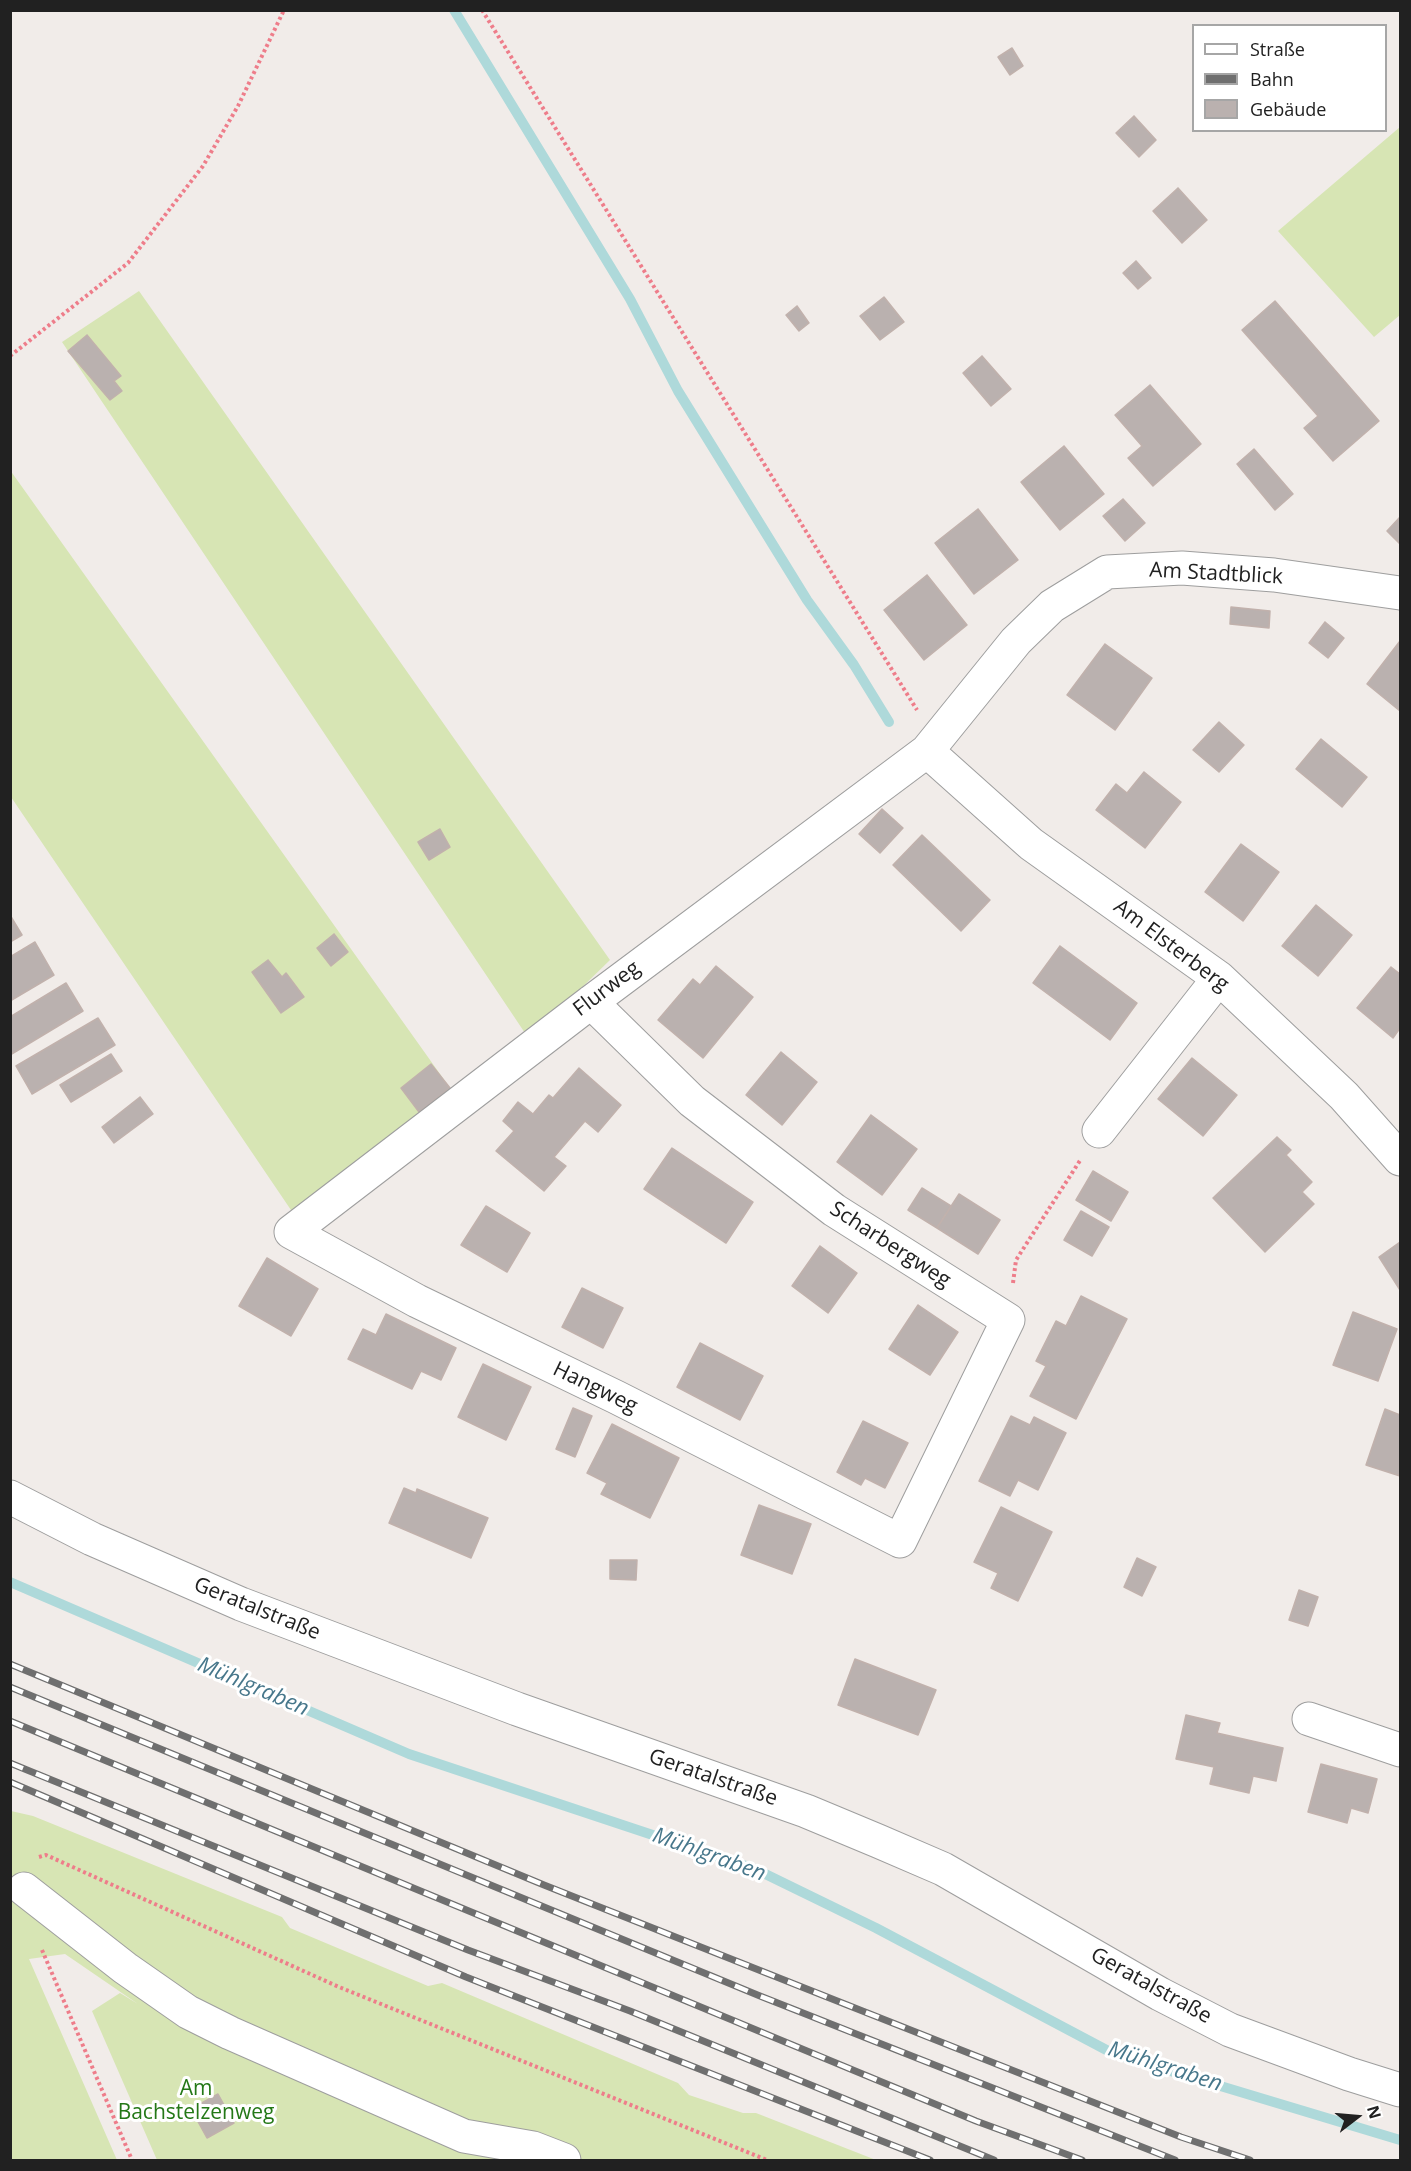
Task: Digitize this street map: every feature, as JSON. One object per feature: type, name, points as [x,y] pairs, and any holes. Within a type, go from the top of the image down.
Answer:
[{"type":"street","name":"Am Stadtblick","points":[[932,744],[1030,627],[1052,606],[1107,572],[1182,568],[1284,576],[1401,592]]},
{"type":"street","name":"Am Elsterberg","points":[[932,744],[1031,844],[1219,978],[1344,1096],[1401,1159]]},
{"type":"street","name":"Flurweg","points":[[291,1232],[932,744]]},
{"type":"street","points":[[1099,1131],[1219,978]]},
{"type":"street","name":"Scharbergweg","points":[[591,1002],[692,1101],[834,1210],[1008,1320],[900,1541]]},
{"type":"street","name":"Hangweg","points":[[291,1232],[417,1301],[616,1397],[900,1541]]},
{"type":"street","name":"Geratalstraße","points":[[10,1497],[92,1539],[241,1604],[517,1709],[806,1811],[943,1869],[1160,1994],[1230,2030],[1349,2074],[1401,2090]]},
{"type":"street","points":[[1309,1719],[1401,1750]]},
{"type":"street","points":[[26,1875],[125,1968],[188,2012],[230,2033],[464,2136],[533,2148],[564,2160]]},
{"type":"path","points":[[10,356],[128,263],[203,166],[238,106],[284,10]]},
{"type":"path","points":[[482,10],[920,714],[932,744]]},
{"type":"path","points":[[1016,1260],[1099,1131]]},
{"type":"path","points":[[26,1875],[46,1855],[339,1987],[767,2160]]},
{"type":"path","points":[[42,1948],[132,2160]]},
{"type":"green space","points":[[1400,127],[1400,315],[1374,337],[1278,231]]},
{"type":"green space","points":[[139,291],[610,960],[529,1039],[62,342]]},
{"type":"green space","points":[[10,470],[450,1088],[293,1213],[11,797]]},
{"type":"green space","name":"Am Bachstelzenweg","points":[[11,1811],[33,1816],[282,1917],[290,1928],[428,1986],[442,1983],[678,2083],[689,2095],[743,2113],[756,2113],[876,2160],[157,2160],[92,2011],[120,1993],[138,2004],[65,1954],[29,1959],[117,2160],[11,2160]]},
{"type":"building","points":[[1012,48],[1023,66],[1010,75],[998,57]]},
{"type":"building","points":[[1134,116],[1156,140],[1139,157],[1116,133]]},
{"type":"building","points":[[1178,188],[1207,220],[1182,243],[1153,211]]},
{"type":"building","points":[[1136,261],[1151,278],[1138,289],[1123,273]]},
{"type":"building","points":[[884,297],[904,322],[880,340],[860,316]]},
{"type":"building","points":[[1275,301],[1379,421],[1333,461],[1304,428],[1318,416],[1242,330]]},
{"type":"building","points":[[797,306],[809,323],[799,331],[786,315]]},
{"type":"building","points":[[87,335],[121,376],[114,381],[122,391],[110,400],[68,351]]},
{"type":"building","points":[[982,356],[1011,389],[991,406],[963,373]]},
{"type":"building","points":[[1150,385],[1201,444],[1153,486],[1128,458],[1142,446],[1115,415]]},
{"type":"building","points":[[1064,446],[1104,494],[1060,530],[1021,482]]},
{"type":"building","points":[[1254,449],[1293,494],[1275,510],[1237,464]]},
{"type":"building","points":[[1123,499],[1145,523],[1125,541],[1103,516]]},
{"type":"building","points":[[978,509],[1018,560],[974,594],[935,543]]},
{"type":"building","points":[[1400,517],[1400,544],[1387,531]]},
{"type":"building","points":[[927,575],[967,625],[924,660],[884,610]]},
{"type":"building","points":[[1231,607],[1270,611],[1269,628],[1230,624]]},
{"type":"building","points":[[1325,622],[1344,638],[1328,658],[1309,643]]},
{"type":"building","points":[[1400,641],[1400,711],[1367,684]]},
{"type":"building","points":[[1105,644],[1152,678],[1115,730],[1067,695]]},
{"type":"building","points":[[1219,722],[1244,745],[1219,772],[1193,750]]},
{"type":"building","points":[[1321,739],[1367,777],[1342,807],[1296,769]]},
{"type":"building","points":[[1144,772],[1181,802],[1145,848],[1096,810],[1116,784],[1127,793]]},
{"type":"building","points":[[882,809],[903,828],[880,853],[859,834]]},
{"type":"building","points":[[440,829],[450,847],[429,860],[418,842]]},
{"type":"building","points":[[922,835],[990,900],[961,931],[893,865]]},
{"type":"building","points":[[1241,844],[1279,872],[1243,921],[1205,892]]},
{"type":"building","points":[[1316,905],[1352,935],[1318,976],[1282,946]]},
{"type":"building","points":[[10,915],[22,935],[10,942]]},
{"type":"building","points":[[334,934],[348,952],[331,966],[317,948]]},
{"type":"building","points":[[35,942],[54,975],[10,1001],[10,957]]},
{"type":"building","points":[[1060,946],[1137,1003],[1110,1040],[1033,983]]},
{"type":"building","points":[[268,960],[282,977],[286,973],[304,997],[281,1013],[252,972]]},
{"type":"building","points":[[716,966],[753,997],[703,1058],[658,1020],[693,979],[700,985]]},
{"type":"building","points":[[1391,967],[1400,974],[1400,1028],[1393,1038],[1357,1008]]},
{"type":"building","points":[[66,983],[83,1011],[10,1055],[10,1017]]},
{"type":"building","points":[[98,1018],[115,1045],[32,1094],[16,1066]]},
{"type":"building","points":[[781,1052],[817,1082],[782,1125],[746,1095]]},
{"type":"building","points":[[111,1054],[122,1071],[71,1102],[60,1085]]},
{"type":"building","points":[[1192,1058],[1237,1095],[1203,1136],[1158,1099]]},
{"type":"building","points":[[431,1064],[450,1088],[419,1112],[401,1088]]},
{"type":"building","points":[[579,1068],[621,1105],[598,1132],[585,1121],[554,1157],[566,1166],[544,1191],[496,1151],[514,1131],[503,1121],[518,1102],[533,1114],[549,1095],[553,1098]]},
{"type":"building","points":[[140,1097],[153,1114],[114,1143],[102,1127]]},
{"type":"building","points":[[871,1115],[917,1149],[882,1195],[837,1162]]},
{"type":"building","points":[[1277,1137],[1291,1150],[1286,1155],[1312,1182],[1302,1192],[1314,1204],[1265,1252],[1213,1198]]},
{"type":"building","points":[[672,1148],[753,1202],[726,1243],[644,1189]]},
{"type":"building","points":[[1093,1171],[1128,1192],[1111,1221],[1076,1200]]},
{"type":"building","points":[[922,1188],[951,1206],[937,1228],[908,1210]]},
{"type":"building","points":[[959,1194],[1000,1220],[978,1254],[937,1228]]},
{"type":"building","points":[[486,1206],[530,1233],[507,1272],[461,1245]]},
{"type":"building","points":[[1081,1211],[1109,1227],[1092,1256],[1064,1240]]},
{"type":"building","points":[[1400,1242],[1400,1290],[1379,1257]]},
{"type":"building","points":[[820,1246],[857,1273],[828,1313],[792,1286]]},
{"type":"building","points":[[267,1258],[318,1289],[291,1336],[239,1306]]},
{"type":"building","points":[[582,1288],[623,1308],[603,1348],[562,1327]]},
{"type":"building","points":[[1081,1296],[1127,1319],[1076,1419],[1030,1396],[1046,1366],[1036,1361],[1056,1321],[1066,1326]]},
{"type":"building","points":[[918,1305],[958,1332],[930,1375],[889,1349]]},
{"type":"building","points":[[1353,1312],[1397,1329],[1378,1381],[1333,1365]]},
{"type":"building","points":[[386,1314],[456,1348],[441,1380],[421,1371],[412,1389],[348,1359],[363,1329],[376,1335]]},
{"type":"building","points":[[700,1343],[763,1376],[740,1420],[677,1387]]},
{"type":"building","points":[[483,1364],[531,1387],[506,1440],[458,1417]]},
{"type":"building","points":[[573,1408],[592,1416],[575,1457],[556,1449]]},
{"type":"building","points":[[1385,1409],[1400,1415],[1400,1476],[1366,1465]]},
{"type":"building","points":[[1011,1416],[1030,1425],[1034,1417],[1066,1433],[1038,1490],[1018,1480],[1010,1496],[979,1481]]},
{"type":"building","points":[[863,1421],[908,1443],[885,1488],[865,1478],[861,1485],[837,1472]]},
{"type":"building","points":[[612,1424],[679,1458],[650,1518],[601,1494],[607,1483],[587,1473]]},
{"type":"building","points":[[404,1488],[416,1493],[417,1489],[488,1518],[471,1558],[389,1523]]},
{"type":"building","points":[[759,1505],[811,1524],[792,1574],[741,1555]]},
{"type":"building","points":[[1001,1507],[1052,1532],[1018,1601],[991,1588],[998,1573],[974,1562]]},
{"type":"building","points":[[1137,1558],[1156,1567],[1142,1596],[1124,1587]]},
{"type":"building","points":[[610,1560],[637,1560],[636,1580],[610,1579]]},
{"type":"building","points":[[1299,1590],[1318,1597],[1308,1626],[1289,1620]]},
{"type":"building","points":[[855,1659],[936,1690],[918,1735],[838,1705]]},
{"type":"building","points":[[1186,1715],[1220,1723],[1217,1733],[1283,1748],[1276,1781],[1253,1776],[1249,1793],[1210,1784],[1214,1767],[1176,1759]]},
{"type":"building","points":[[1321,1764],[1377,1779],[1368,1813],[1351,1808],[1347,1823],[1308,1812]]},
{"type":"building","points":[[218,2094],[234,2123],[207,2138],[191,2109]]},
{"type":"waterway","points":[[454,10],[630,299],[678,391],[807,600],[854,665],[889,722]]},
{"type":"waterway","name":"Mühlgraben","points":[[10,1582],[409,1754],[755,1869],[876,1928],[1114,2054],[1400,2140]]},
{"type":"railway","points":[[10,1664],[544,1885],[1181,2137],[1250,2160]]},
{"type":"railway","points":[[10,1687],[760,1996],[1175,2160]]},
{"type":"railway","points":[[10,1721],[976,2121],[1082,2160]]},
{"type":"railway","points":[[10,1763],[468,1950],[630,2011],[994,2160]]},
{"type":"railway","points":[[10,1782],[466,1977],[930,2160]]}]
